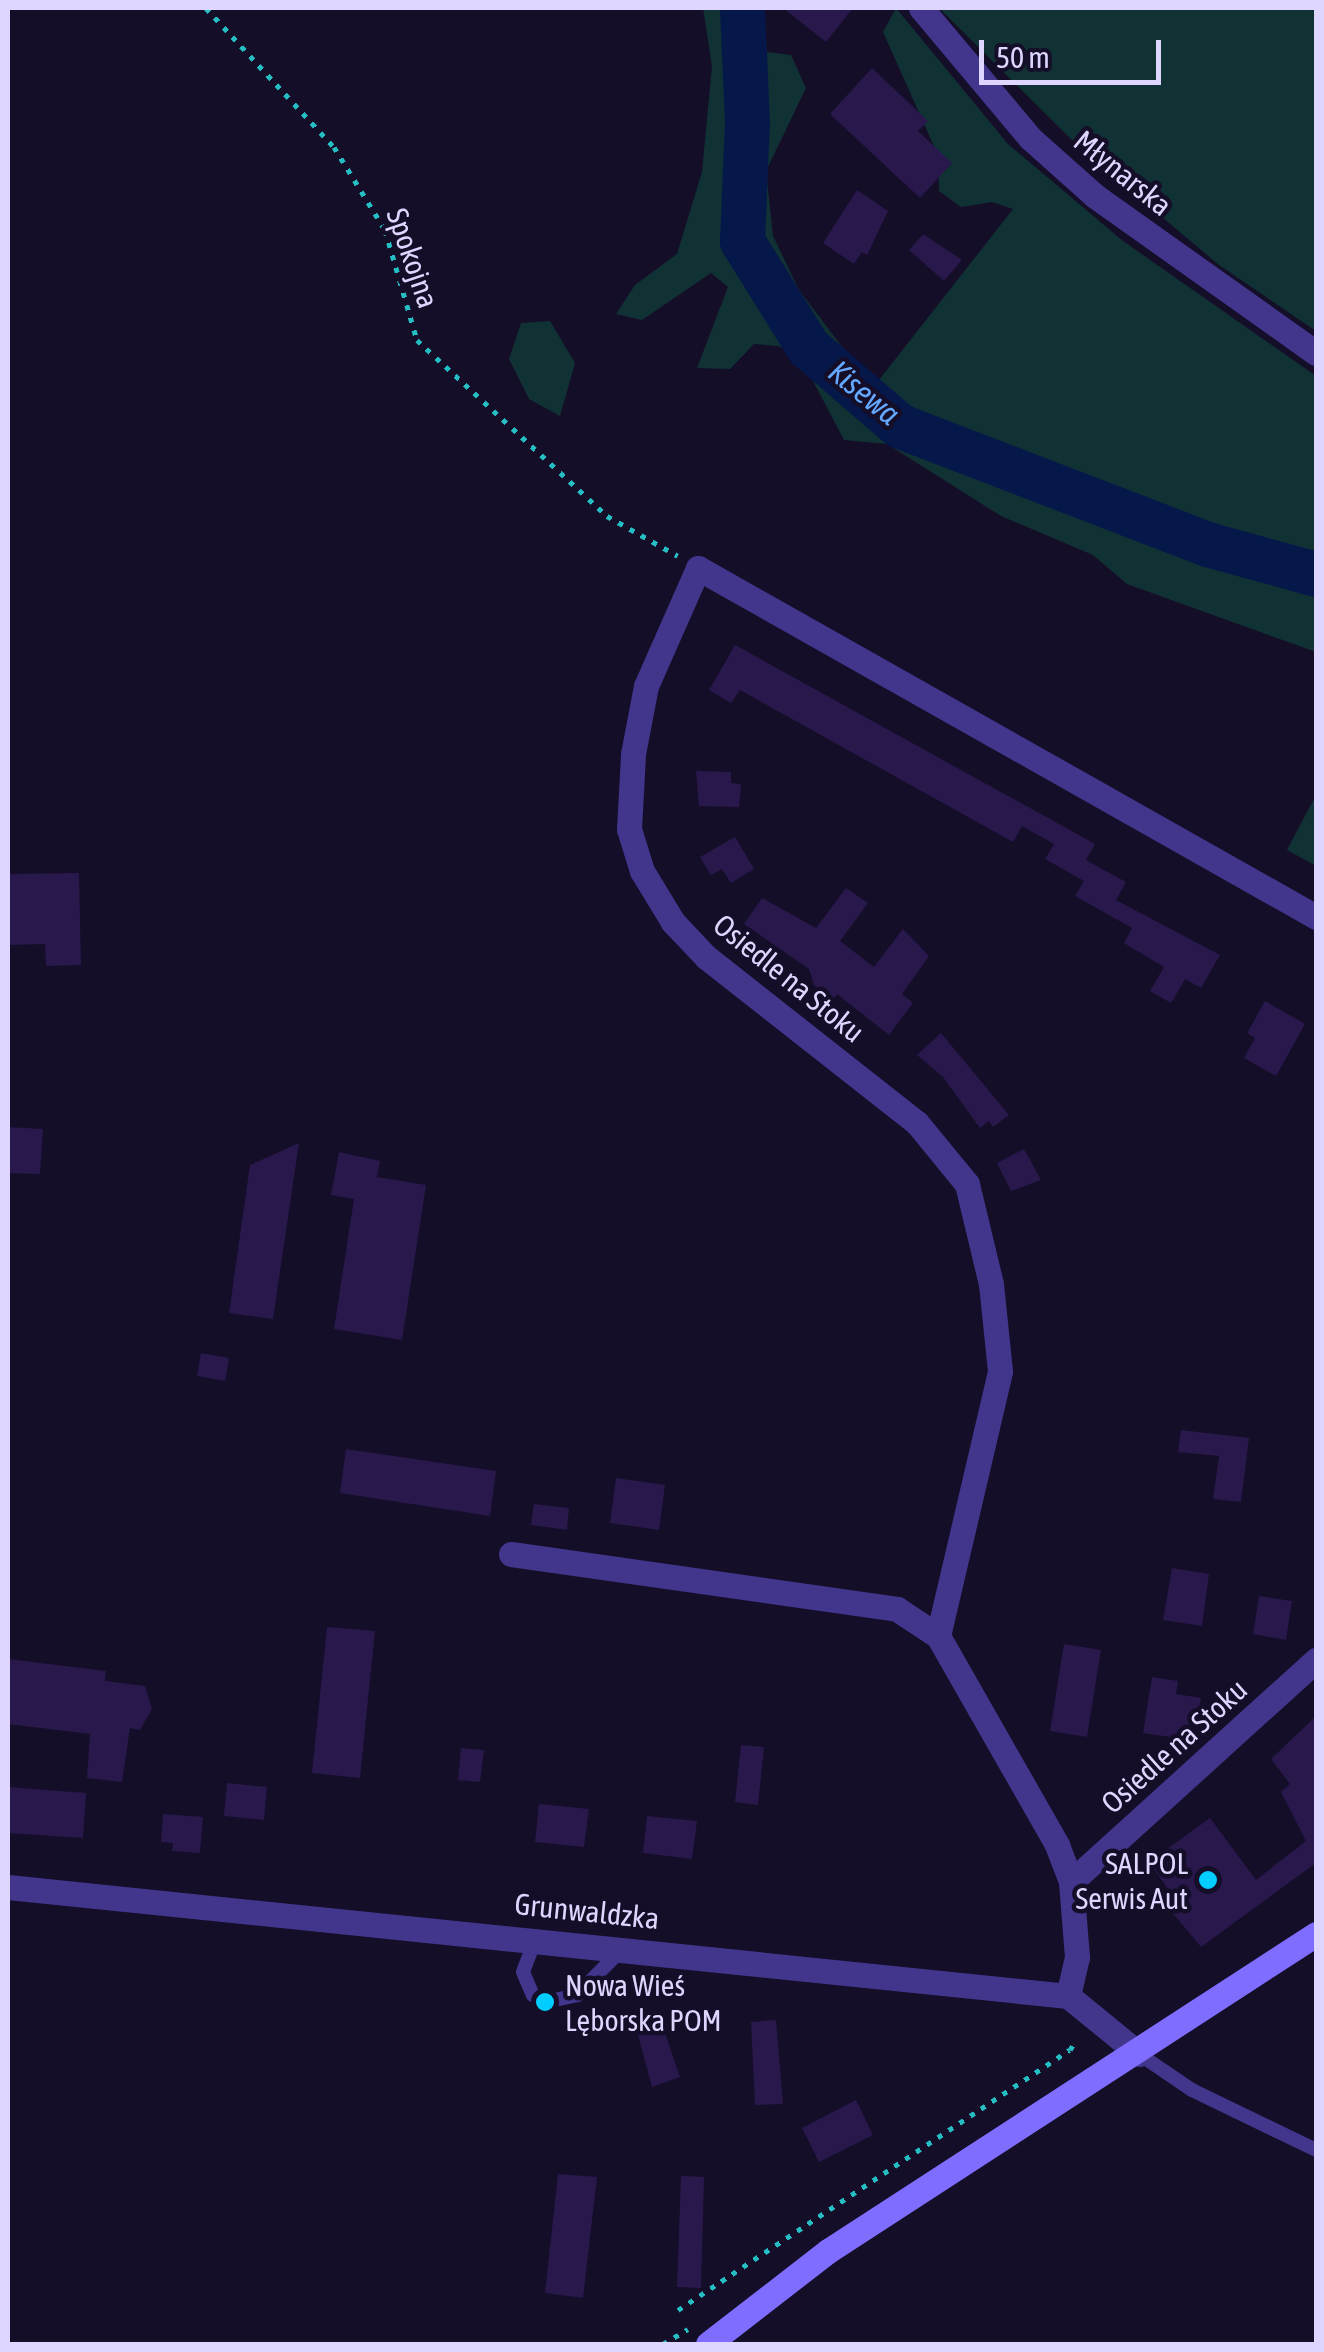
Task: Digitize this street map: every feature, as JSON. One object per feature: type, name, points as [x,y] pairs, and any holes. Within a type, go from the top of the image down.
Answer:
[{"type":"main road","points":[[698,2337],[1139,2054],[1316,1934]]},
{"type":"street","name":"Młynarska","points":[[921,8],[1030,138],[1095,196],[1316,353]]},
{"type":"street","points":[[698,568],[1316,917]]},
{"type":"street","name":"Osiedle na Stoku","points":[[698,568],[646,686],[633,754],[628,829],[642,871],[673,922],[707,958],[917,1123],[967,1184],[991,1284],[1000,1371],[938,1636]]},
{"type":"street","points":[[511,1554],[896,1609],[938,1636],[1057,1845],[1071,1882],[1077,1957],[1068,1996],[1139,2054]]},
{"type":"street","name":"Osiedle na Stoku","points":[[1071,1882],[1316,1660]]},
{"type":"street","name":"Grunwaldzka","points":[[8,1886],[1068,1996]]},
{"type":"lane","points":[[536,1938],[523,1972],[533,1995],[545,2002],[577,1994],[624,1947]]},
{"type":"lane","points":[[1139,2054],[1192,2090],[1316,2150]]},
{"type":"path","name":"Spokojna","points":[[206,8],[334,147],[386,230],[416,340],[607,516],[698,568]]},
{"type":"path","points":[[678,2310],[1070,2050],[1076,2040]]},
{"type":"path","points":[[663,2344],[698,2337]]},
{"type":"green space","points":[[703,8],[762,8],[767,52],[791,55],[806,88],[766,171],[773,236],[799,290],[843,348],[879,380],[1013,209],[992,202],[961,207],[939,191],[938,155],[883,32],[896,8],[1008,144],[1123,241],[1316,376],[1316,652],[1127,584],[1093,555],[1001,516],[887,444],[844,440],[803,362],[779,346],[754,344],[730,369],[697,368],[728,287],[711,273],[642,320],[616,314],[635,285],[677,254],[702,172],[712,66]]},
{"type":"green space","points":[[939,8],[1316,8],[1316,331],[1219,265],[1081,149]]},
{"type":"green space","points":[[550,321],[575,363],[560,416],[529,399],[509,359],[521,323]]},
{"type":"green space","points":[[1316,795],[1316,866],[1287,850]]},
{"type":"building","points":[[783,8],[853,8],[826,42]]},
{"type":"building","points":[[872,68],[928,121],[918,131],[952,163],[920,198],[830,114]]},
{"type":"building","points":[[857,190],[888,211],[867,255],[862,252],[854,264],[823,243]]},
{"type":"building","points":[[923,234],[962,260],[944,281],[909,250]]},
{"type":"building","points":[[735,645],[1095,844],[1086,860],[1126,882],[1116,900],[1220,955],[1201,988],[1185,979],[1171,1003],[1150,991],[1164,967],[1124,943],[1132,928],[1075,896],[1084,881],[1045,859],[1054,844],[1022,826],[1013,842],[740,690],[731,703],[709,690]]},
{"type":"building","points":[[696,771],[731,772],[731,783],[741,784],[739,807],[699,806]]},
{"type":"building","points":[[735,837],[754,869],[731,883],[722,869],[711,875],[700,857]]},
{"type":"building","points":[[79,873],[81,965],[46,966],[45,944],[8,945],[8,874]]},
{"type":"building","points":[[846,888],[868,903],[840,941],[874,967],[903,929],[929,956],[902,994],[913,1003],[889,1035],[837,994],[833,1000],[814,985],[809,969],[744,924],[762,898],[816,928]]},
{"type":"building","points":[[1265,1001],[1305,1024],[1276,1076],[1244,1058],[1255,1038],[1247,1033]]},
{"type":"building","points":[[941,1033],[1009,1115],[993,1127],[989,1121],[980,1128],[943,1077],[917,1055]]},
{"type":"building","points":[[8,1127],[43,1129],[40,1174],[8,1173]]},
{"type":"building","points":[[299,1143],[273,1319],[229,1313],[250,1165]]},
{"type":"building","points":[[1024,1149],[1041,1180],[1011,1191],[997,1163]]},
{"type":"building","points":[[339,1152],[380,1161],[377,1177],[426,1185],[402,1340],[334,1329],[354,1199],[331,1195]]},
{"type":"building","points":[[201,1353],[229,1358],[225,1381],[197,1376]]},
{"type":"building","points":[[1181,1430],[1249,1438],[1241,1502],[1213,1499],[1219,1456],[1178,1452]]},
{"type":"building","points":[[346,1449],[496,1471],[490,1516],[340,1493]]},
{"type":"building","points":[[616,1478],[665,1485],[659,1530],[610,1523]]},
{"type":"building","points":[[534,1504],[569,1508],[567,1530],[531,1525]]},
{"type":"building","points":[[1172,1568],[1209,1574],[1202,1626],[1163,1620]]},
{"type":"building","points":[[1259,1596],[1292,1601],[1286,1640],[1253,1634]]},
{"type":"building","points":[[327,1627],[375,1631],[360,1778],[312,1773]]},
{"type":"building","points":[[1064,1644],[1101,1650],[1087,1737],[1050,1731]]},
{"type":"building","points":[[8,1659],[106,1671],[105,1681],[145,1686],[152,1709],[140,1730],[130,1728],[122,1782],[87,1778],[90,1734],[8,1724]]},
{"type":"building","points":[[1152,1677],[1178,1681],[1176,1694],[1201,1698],[1195,1732],[1179,1730],[1178,1738],[1143,1733]]},
{"type":"building","name":"SALPOL Serwis Aut","points":[[1316,1716],[1316,1863],[1201,1947],[1166,1905],[1175,1899],[1149,1862],[1210,1818],[1256,1880],[1306,1841],[1281,1792],[1290,1784],[1271,1759]]},
{"type":"building","points":[[741,1745],[764,1747],[758,1805],[735,1802]]},
{"type":"building","points":[[461,1748],[484,1750],[480,1782],[458,1780]]},
{"type":"building","points":[[227,1783],[267,1787],[264,1820],[224,1816]]},
{"type":"building","points":[[8,1787],[86,1793],[83,1838],[8,1833]]},
{"type":"building","points":[[539,1804],[589,1809],[584,1847],[535,1842]]},
{"type":"building","points":[[163,1814],[203,1817],[200,1853],[172,1851],[173,1843],[161,1842]]},
{"type":"building","points":[[647,1816],[697,1821],[692,1859],[643,1853]]},
{"type":"building","points":[[776,2020],[783,2104],[755,2105],[751,2022]]},
{"type":"building","points":[[663,2027],[680,2077],[652,2087],[638,2035]]},
{"type":"building","points":[[856,2100],[873,2135],[819,2162],[802,2128]]},
{"type":"building","points":[[558,2174],[597,2177],[583,2298],[545,2293]]},
{"type":"building","points":[[681,2176],[704,2177],[701,2288],[677,2287]]},
{"type":"waterway","name":"Kisewa","points":[[742,8],[747,121],[742,241],[808,347],[900,426],[1207,544],[1316,574]]},
{"type":"place","name":"SALPOL Serwis Aut","points":[[1208,1880]]},
{"type":"place","name":"Nowa Wieś Lęborska POM","points":[[545,2002]]}]
